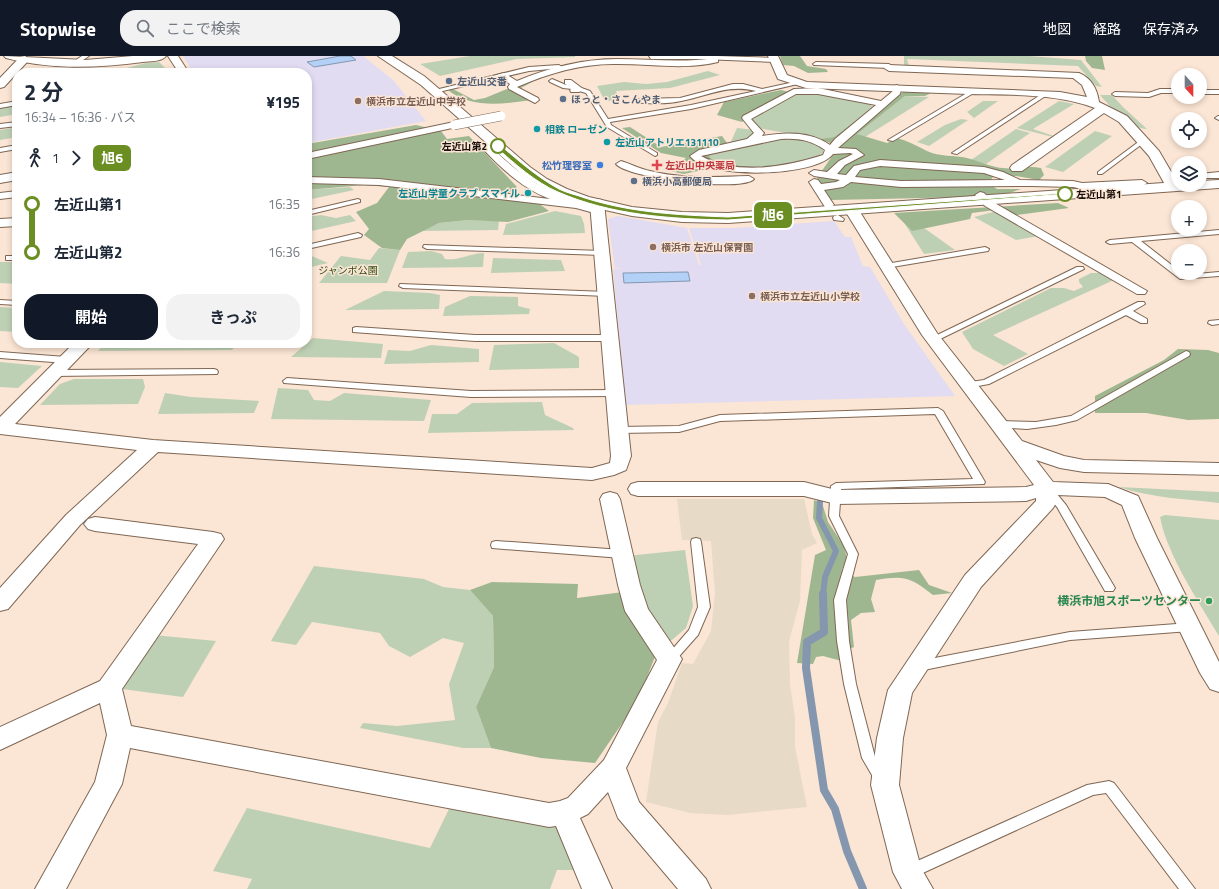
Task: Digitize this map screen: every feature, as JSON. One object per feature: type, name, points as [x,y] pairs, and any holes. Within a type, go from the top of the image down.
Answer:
[{"type":"street","points":[[1,82],[16,57],[75,63],[118,62],[160,56]]},
{"type":"street","points":[[173,56],[181,68]]},
{"type":"street","points":[[387,56],[434,90],[521,167],[559,191],[597,207]]},
{"type":"street","points":[[642,56],[651,57]]},
{"type":"street","points":[[774,58],[782,77],[797,89]]},
{"type":"street","points":[[534,100],[512,87],[516,84],[548,72],[600,63],[632,62],[651,64],[715,60]]},
{"type":"street","points":[[813,174],[838,141],[897,92],[894,88],[889,63],[1074,75],[1083,78],[1092,91],[1098,106]]},
{"type":"street","points":[[559,67],[580,66]]},
{"type":"street","points":[[501,75],[516,84]]},
{"type":"street","points":[[568,82],[576,90]]},
{"type":"street","points":[[780,87],[797,89],[894,88],[974,91],[1045,94],[1081,99],[1123,119],[1155,154],[1171,183]]},
{"type":"street","points":[[818,88],[883,104]]},
{"type":"street","points":[[797,89],[746,118],[757,130],[817,141],[838,141],[859,155],[874,160],[915,165],[984,170],[1000,174],[1016,184]]},
{"type":"street","points":[[1017,168],[1098,106]]},
{"type":"street","points":[[312,155],[501,116]]},
{"type":"street","points":[[748,143],[758,135],[757,130]]},
{"type":"street","points":[[763,174],[724,168],[695,156],[748,143],[789,136]]},
{"type":"street","points":[[817,141],[829,153]]},
{"type":"street","points":[[485,146],[522,180],[544,193],[577,205]]},
{"type":"street","points":[[792,172],[829,153],[850,150]]},
{"type":"street","points":[[829,176],[842,163],[859,155]]},
{"type":"street","points":[[818,188],[839,184],[848,179],[857,168],[896,163]]},
{"type":"street","points":[[621,164],[630,169],[652,176],[724,180],[763,174],[792,172],[807,176],[813,174],[901,184],[1073,184],[1082,186],[1142,183]]},
{"type":"street","points":[[915,165],[963,184]]},
{"type":"street","points":[[695,178],[724,168]]},
{"type":"street","points":[[813,174],[818,188],[830,205]]},
{"type":"street","points":[[1207,176],[1219,175]]},
{"type":"street","points":[[0,179],[12,177]]},
{"type":"street","points":[[312,180],[379,182],[643,213],[710,218],[843,216],[982,197],[1171,187]]},
{"type":"street","points":[[942,184],[966,196],[982,197],[1016,184]]},
{"type":"street","points":[[1207,185],[1219,184]]},
{"type":"street","points":[[0,196],[12,195]]},
{"type":"street","points":[[982,197],[989,204],[1141,291]]},
{"type":"street","points":[[79,348],[0,428],[153,446],[592,474],[607,471],[619,466],[621,456],[607,294],[597,207]]},
{"type":"street","points":[[843,216],[886,266],[933,340],[1047,488],[1046,503],[973,581],[918,666],[900,690],[890,738],[885,784],[913,881]]},
{"type":"street","points":[[0,223],[12,222]]},
{"type":"street","points":[[0,603],[73,520],[153,446]]},
{"type":"street","points":[[1016,446],[1060,462],[1084,466],[1219,470]]},
{"type":"street","points":[[638,489],[804,489],[836,496],[1026,494],[1047,488],[1108,490],[1131,501],[1146,538],[1212,673],[1219,682]]},
{"type":"street","points":[[120,735],[549,815],[564,813],[578,806],[613,768],[670,658],[637,611],[629,585],[610,499]]},
{"type":"street","points":[[0,739],[109,688],[213,539],[95,524]]},
{"type":"street","points":[[50,889],[108,784],[120,735],[109,688]]},
{"type":"street","points":[[613,768],[628,809],[696,889]]},
{"type":"street","points":[[564,813],[597,889]]},
{"type":"lane","points":[[75,63],[86,56]]},
{"type":"lane","points":[[651,57],[774,58]]},
{"type":"lane","points":[[816,64],[889,63]]},
{"type":"lane","points":[[434,90],[529,69],[559,67]]},
{"type":"lane","points":[[552,81],[565,88],[573,87],[576,90],[588,92],[606,122],[614,130],[655,154]]},
{"type":"lane","points":[[637,101],[680,100],[733,86],[742,86],[764,91]]},
{"type":"lane","points":[[606,122],[692,107],[780,87]]},
{"type":"lane","points":[[891,140],[974,91]]},
{"type":"lane","points":[[1115,94],[1149,95],[1160,91],[1171,91]]},
{"type":"lane","points":[[1207,92],[1219,92]]},
{"type":"lane","points":[[955,153],[1045,94]]},
{"type":"lane","points":[[680,100],[692,107]]},
{"type":"lane","points":[[0,106],[12,104]]},
{"type":"lane","points":[[0,126],[12,125]]},
{"type":"lane","points":[[1100,173],[1143,141]]},
{"type":"lane","points":[[0,150],[12,148]]},
{"type":"lane","points":[[312,211],[358,201]]},
{"type":"lane","points":[[1110,242],[1219,232]]},
{"type":"lane","points":[[312,246],[358,235]]},
{"type":"lane","points":[[1134,240],[1182,278],[1219,274]]},
{"type":"lane","points":[[427,247],[602,253]]},
{"type":"lane","points":[[886,266],[985,249]]},
{"type":"lane","points":[[933,340],[1080,269]]},
{"type":"lane","points":[[403,286],[607,294]]},
{"type":"lane","points":[[0,302],[12,303]]},
{"type":"lane","points":[[967,385],[986,382],[1141,304]]},
{"type":"lane","points":[[1126,312],[1144,321]]},
{"type":"lane","points":[[356,330],[475,338],[610,338]]},
{"type":"lane","points":[[0,354],[60,367],[214,372]]},
{"type":"lane","points":[[998,424],[1015,426],[1063,421],[1074,418],[1186,354]]},
{"type":"lane","points":[[287,382],[471,394],[616,393]]},
{"type":"lane","points":[[619,430],[679,429],[720,418],[938,411],[980,482],[836,486],[834,516],[853,554],[840,600],[843,640],[850,684],[869,758],[885,784]]},
{"type":"lane","points":[[1047,488],[1061,505],[1109,588]]},
{"type":"lane","points":[[670,658],[694,632],[704,607],[696,542]]},
{"type":"lane","points":[[496,545],[622,554]]},
{"type":"lane","points":[[918,666],[1070,636],[1190,627]]},
{"type":"lane","points":[[913,881],[1092,789],[1109,787],[1188,889]]},
{"type":"shaded area","name":"横浜市立左近山中学校","points":[[183,56],[363,56],[393,80],[426,121],[312,142],[312,68],[191,68]]},
{"type":"shaded area","name":"横浜市立左近山小学校","points":[[618,216],[687,228],[699,265],[701,265],[689,228],[735,228],[834,221],[845,237],[851,237],[863,266],[870,267],[904,324],[955,396],[626,405],[613,269],[624,268],[615,268],[608,219]]},
{"type":"shaded area","points":[[677,499],[804,499],[812,534],[817,543],[802,550],[800,601],[789,641],[790,685],[795,718],[795,747],[807,807],[728,815],[690,813],[646,802],[658,722],[668,703],[682,663],[693,664],[711,631],[715,593],[711,541],[682,540]]},
{"type":"green space","points":[[470,56],[575,57],[517,59],[440,76],[420,64]]},
{"type":"green space","points":[[780,56],[800,56],[807,66],[826,69],[828,72],[808,73],[794,66],[783,65]]},
{"type":"green space","points":[[904,56],[1029,56],[1081,60],[1102,87],[1096,86],[1078,66],[907,59],[909,66],[904,65]]},
{"type":"green space","points":[[1085,56],[1102,56],[1105,70],[1092,68],[1086,61]]},
{"type":"green space","points":[[159,62],[165,68],[126,68],[146,63]]},
{"type":"green space","points":[[708,71],[720,75],[670,88],[616,91],[619,100],[605,101],[597,86],[624,82],[646,84],[667,82]]},
{"type":"green space","points":[[534,78],[536,80],[519,89],[532,100],[487,104],[466,100],[447,89],[451,88],[474,100],[485,98]]},
{"type":"green space","points":[[781,90],[797,94],[742,122],[717,115],[724,102]]},
{"type":"green space","points":[[817,92],[867,102],[873,107],[834,137],[819,139],[758,128],[750,118],[798,93]]},
{"type":"green space","points":[[903,92],[931,93],[925,96],[905,96],[857,134],[887,143],[897,138],[932,153],[967,158],[996,167],[1041,168],[1044,175],[1039,180],[1016,176],[993,177],[988,183],[997,189],[1021,189],[1007,194],[971,197],[831,200],[817,178],[839,146],[819,139],[834,137],[868,111],[879,113]]},
{"type":"green space","points":[[1100,95],[1112,95],[1147,129],[1141,128],[1128,121],[1115,111]]},
{"type":"green space","points":[[905,96],[929,97],[865,137],[856,134]]},
{"type":"green space","points":[[983,101],[998,101],[974,118],[967,112]]},
{"type":"green space","points":[[1059,101],[1074,104],[1033,129],[1054,136],[1053,137],[1017,128]]},
{"type":"green space","points":[[12,106],[12,115],[0,117],[0,108]]},
{"type":"green space","points":[[961,119],[968,120],[929,146],[917,142],[945,125]]},
{"type":"green space","points":[[416,125],[441,131],[447,139],[469,136],[517,187],[508,193],[538,203],[549,211],[508,222],[468,220],[439,223],[407,239],[400,250],[382,248],[364,235],[369,229],[356,212],[377,203],[389,187],[364,185],[312,190],[312,143]]},
{"type":"green space","points":[[630,127],[661,147],[722,136],[727,143],[722,151],[709,156],[714,161],[712,168],[684,174],[670,171],[686,158],[661,153],[622,128]]},
{"type":"green space","points":[[12,128],[12,138],[0,140],[0,130]]},
{"type":"green space","points":[[737,128],[755,130],[754,138],[729,146]]},
{"type":"green space","points":[[1016,129],[1030,133],[986,164],[971,160]]},
{"type":"green space","points":[[1095,131],[1112,136],[1063,172],[1045,167]]},
{"type":"green space","points":[[797,138],[814,141],[823,147],[823,153],[803,162],[775,168],[760,169],[724,166],[709,156],[716,152],[777,139]]},
{"type":"green space","points":[[350,187],[354,190],[312,199],[312,190]]},
{"type":"green space","points":[[1058,203],[1069,208],[1017,215],[1003,209],[972,213],[970,219],[912,231],[894,213]]},
{"type":"green space","points":[[555,211],[581,216],[585,233],[503,235],[506,224]]},
{"type":"green space","points":[[997,211],[1039,236],[1016,240],[974,217]]},
{"type":"green space","points":[[321,215],[336,218],[350,215],[356,221],[312,231],[312,216]]},
{"type":"green space","points":[[468,220],[499,221],[498,230],[421,231],[439,223]]},
{"type":"green space","points":[[917,223],[955,250],[924,254],[905,224]]},
{"type":"green space","name":"ジャンボ公園","points":[[379,248],[400,250],[387,283],[319,283],[341,256],[370,260]]},
{"type":"green space","points":[[431,251],[442,254],[445,259],[460,258],[484,253],[483,267],[402,268],[408,252]]},
{"type":"green space","points":[[312,256],[328,263],[312,267]]},
{"type":"green space","points":[[493,258],[561,260],[565,271],[491,273]]},
{"type":"green space","points":[[0,262],[12,262],[12,284],[0,283]]},
{"type":"green space","points":[[1091,273],[1100,273],[1114,280],[993,335],[1028,354],[1004,366],[973,349],[962,332],[1051,288],[1064,288],[1074,291],[1083,287],[1079,282],[1079,279]]},
{"type":"green space","points":[[384,291],[430,293],[440,295],[439,309],[345,310]]},
{"type":"green space","points":[[470,296],[518,297],[518,306],[530,309],[529,314],[443,316],[445,307]]},
{"type":"green space","points":[[0,307],[12,308],[12,332],[0,331]]},
{"type":"green space","points":[[312,339],[383,344],[381,358],[291,357],[301,348],[312,348]]},
{"type":"green space","points":[[554,343],[579,357],[579,368],[489,370],[494,345]]},
{"type":"green space","points":[[431,345],[479,349],[479,362],[384,364],[388,350],[410,351]]},
{"type":"green space","points":[[101,348],[234,348],[232,350],[98,351]]},
{"type":"green space","points":[[1178,349],[1208,350],[1219,353],[1219,419],[1188,420],[1146,413],[1095,413],[1095,396],[1164,360]]},
{"type":"green space","points":[[0,362],[42,366],[18,388],[0,387]]},
{"type":"green space","points":[[74,379],[143,379],[145,387],[138,404],[40,405],[60,384]]},
{"type":"green space","points":[[278,388],[308,390],[314,400],[330,401],[344,393],[431,400],[424,421],[271,419]]},
{"type":"green space","points":[[165,393],[191,397],[259,401],[254,413],[158,414]]},
{"type":"green space","points":[[542,402],[545,415],[573,428],[574,430],[428,433],[432,414],[457,414],[472,403]]},
{"type":"green space","points":[[1119,487],[1219,492],[1219,503],[1143,494]]},
{"type":"green space","points":[[814,500],[822,503],[828,522],[844,546],[847,558],[842,570],[855,577],[919,570],[929,585],[952,593],[933,595],[918,584],[907,579],[894,578],[876,580],[871,599],[875,612],[861,613],[851,620],[854,647],[847,650],[849,663],[823,656],[816,657],[813,664],[797,663],[815,555],[826,550],[813,518]]},
{"type":"green space","name":"横浜市旭スポーツセンター","points":[[1165,515],[1219,520],[1219,636],[1193,593],[1169,547],[1160,517]]},
{"type":"green space","points":[[685,550],[693,606],[686,628],[666,645],[642,608],[627,556]]},
{"type":"green space","points":[[314,566],[424,579],[443,587],[470,590],[493,616],[494,667],[476,707],[491,748],[463,748],[360,728],[363,723],[397,726],[455,720],[449,684],[464,643],[443,638],[410,657],[389,646],[380,633],[312,622],[296,645],[271,641]]},
{"type":"green space","points":[[492,582],[578,584],[577,598],[623,592],[658,649],[638,700],[595,763],[541,758],[491,748],[476,707],[494,667],[493,616],[470,590]]},
{"type":"green space","points":[[153,635],[216,641],[183,697],[114,688]]},
{"type":"green space","points":[[450,807],[563,823],[583,870],[557,870],[550,889],[247,889],[252,879],[213,871],[247,808],[430,848]]},
{"type":"water","points":[[340,56],[351,56],[356,60],[314,67],[307,62]]},
{"type":"water","points":[[688,272],[690,281],[624,283],[623,273]]},
{"type":"waterway","points":[[820,502],[819,518],[836,551],[825,577],[823,595]]},
{"type":"waterway","points":[[823,595],[824,632],[807,642],[806,668],[824,790],[835,809],[847,851],[863,889]]},
{"type":"bus line","name":"旭6","points":[[498,146],[521,167],[559,191],[597,203],[643,213],[675,217],[728,218],[1065,194]]},
{"type":"place","name":"左近山交番","points":[[449,81]]},
{"type":"place","name":"ほっと・さこんやま","points":[[563,99]]},
{"type":"place","name":"横浜市立左近山中学校","points":[[358,101]]},
{"type":"place","name":"相鉄 ローゼン","points":[[537,129]]},
{"type":"place","name":"左近山アトリエ131110","points":[[607,142]]},
{"type":"place","name":"左近山第2","points":[[498,146]]},
{"type":"place","name":"松竹理容室","points":[[600,165]]},
{"type":"place","name":"左近山中央薬局","points":[[657,165]]},
{"type":"place","name":"横浜小高郵便局","points":[[634,181]]},
{"type":"place","name":"左近山学童クラブ スマイル","points":[[528,193]]},
{"type":"place","name":"左近山第1","points":[[1065,194]]},
{"type":"place","name":"横浜市 左近山保育園","points":[[653,247]]},
{"type":"place","name":"横浜市立左近山小学校","points":[[752,296]]},
{"type":"place","name":"横浜市旭スポーツセンター","points":[[1209,601]]}]
